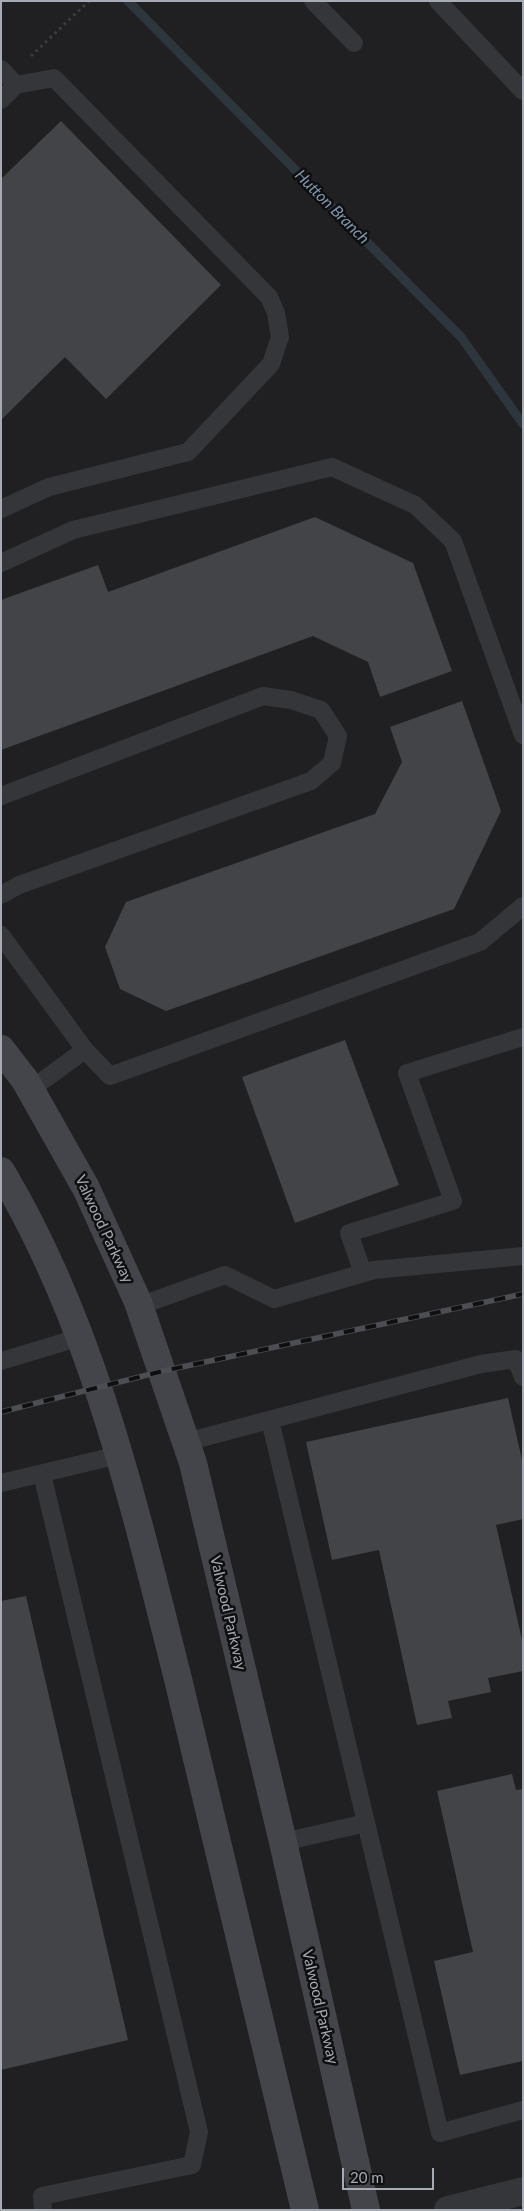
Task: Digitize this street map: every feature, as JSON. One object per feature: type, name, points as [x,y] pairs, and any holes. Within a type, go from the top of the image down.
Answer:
[{"type":"main road","name":"Valwood Parkway","points":[[1,1049],[31,1089],[86,1188],[139,1306],[186,1442],[283,1842],[366,2210]]},
{"type":"main road","points":[[1,1171],[27,1214],[81,1337],[128,1479],[221,1852],[304,2209]]},
{"type":"street","points":[[448,2210],[523,2191]]},
{"type":"lane","points":[[313,1],[354,43]]},
{"type":"lane","points":[[438,1],[523,91]]},
{"type":"lane","points":[[1,69],[16,85]]},
{"type":"lane","points":[[1,100],[16,85],[54,78],[269,297],[276,313],[280,337],[271,364],[188,452],[49,487],[1,509]]},
{"type":"lane","points":[[1,563],[73,530],[332,467],[415,504],[453,541],[523,736]]},
{"type":"lane","points":[[1,796],[262,696],[291,700],[321,710],[338,736],[332,763],[311,781],[19,885],[1,895]]},
{"type":"lane","points":[[1,935],[86,1050],[110,1076],[480,942],[523,906]]},
{"type":"lane","points":[[363,1273],[349,1233],[453,1201],[407,1072],[523,1037]]},
{"type":"lane","points":[[31,1089],[86,1050]]},
{"type":"lane","points":[[139,1306],[225,1275],[274,1298],[374,1270],[523,1256]]},
{"type":"lane","points":[[1,1361],[81,1337]]},
{"type":"lane","points":[[186,1442],[481,1364],[519,1359],[523,1377]]},
{"type":"lane","points":[[270,1420],[440,2133],[523,2110]]},
{"type":"lane","points":[[1,1483],[119,1454]]},
{"type":"lane","points":[[42,1474],[199,2132],[192,2164],[42,2196],[43,2210]]},
{"type":"lane","points":[[283,1842],[366,1822]]},
{"type":"path","points":[[48,41],[89,1]]},
{"type":"shaded area","points":[[1,1],[523,1],[523,2210],[1,2210]]},
{"type":"building","points":[[61,121],[221,285],[106,399],[65,357],[1,420],[1,179]]},
{"type":"building","points":[[315,517],[413,563],[452,671],[380,697],[368,662],[313,636],[1,750],[1,600],[98,565],[108,592]]},
{"type":"building","points":[[462,701],[501,811],[454,909],[166,1011],[120,989],[105,947],[126,902],[375,814],[402,762],[390,727]]},
{"type":"building","points":[[345,1040],[399,1185],[295,1223],[242,1077]]},
{"type":"building","points":[[508,1398],[523,1464],[523,1519],[496,1525],[523,1644],[523,1671],[488,1678],[491,1692],[448,1701],[452,1718],[417,1725],[379,1550],[332,1560],[306,1442]]},
{"type":"building","points":[[26,1596],[128,2040],[1,2070],[1,1601]]},
{"type":"building","points":[[512,1774],[516,1790],[523,1789],[523,2061],[460,2075],[434,1961],[473,1952],[437,1791]]},
{"type":"waterway","name":"Hutton Branch","points":[[128,1],[461,337],[523,424]]},
{"type":"railway","points":[[1,1412],[163,1371],[523,1294]]}]
